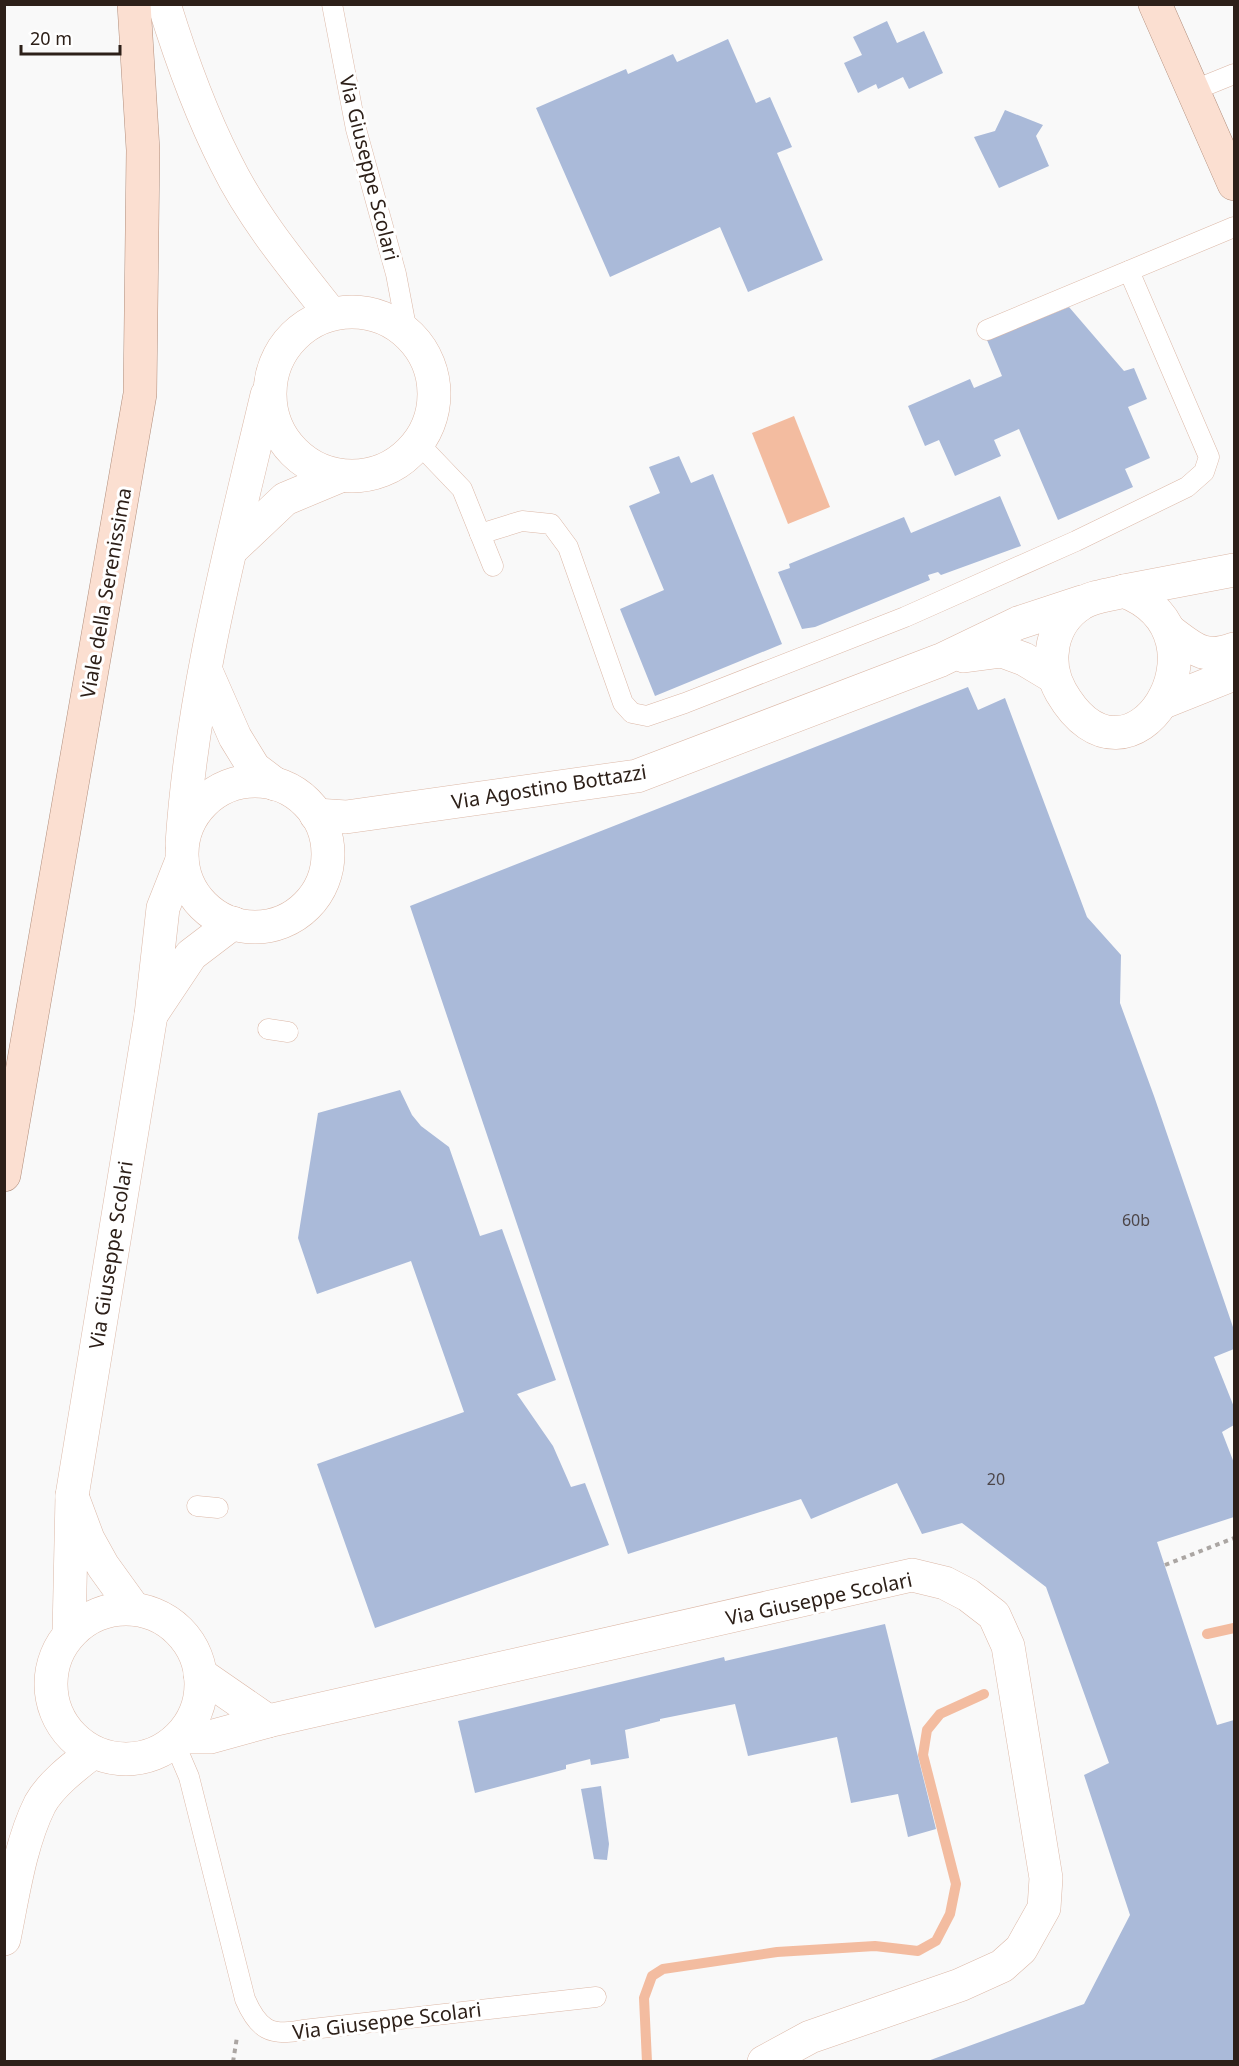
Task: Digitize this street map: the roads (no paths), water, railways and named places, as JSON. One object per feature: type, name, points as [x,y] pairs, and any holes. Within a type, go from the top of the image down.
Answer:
[{"type":"main road","name":"Viale della Serenissima","points":[[4,1175],[140,394],[142,150],[134,4]]},
{"type":"main road","points":[[1155,4],[1234,184]]},
{"type":"street","points":[[164,4],[186,72],[226,164],[269,235],[331,314]]},
{"type":"street","name":"Via Giuseppe Scolari","points":[[69,1634],[72,1496],[151,1015],[163,908],[182,852],[188,824],[200,806],[215,793],[234,784],[255,781],[275,784],[292,791],[306,801],[316,815],[325,833],[328,852],[325,875],[315,896],[299,912],[279,923],[263,927],[248,927],[213,914],[197,899],[187,880],[182,852],[186,785],[206,671],[231,550],[271,379],[279,357],[292,338],[310,323],[331,314],[358,312],[384,318],[407,332],[426,356],[435,386],[432,417],[419,444],[403,460],[384,471],[362,476],[340,476],[319,469],[300,458],[285,442],[275,422],[270,401],[271,379]]},
{"type":"street","name":"Via Giuseppe Scolari","points":[[231,550],[285,499],[340,476]]},
{"type":"street","points":[[1124,591],[1139,597],[1163,618],[1171,632],[1175,648],[1175,678],[1164,702],[1152,718],[1135,729],[1106,732],[1092,726],[1074,711],[1054,677],[1051,662],[1055,636],[1070,612],[1082,602],[1124,591],[1234,570]]},
{"type":"street","name":"Via Agostino Bottazzi","points":[[316,815],[346,817],[638,776],[941,660],[1018,623],[1082,602]]},
{"type":"street","points":[[1171,632],[1204,654],[1234,649]]},
{"type":"street","name":"Via Agostino Bottazzi","points":[[941,660],[1002,651],[1024,659],[1054,677]]},
{"type":"street","name":"Via Giuseppe Scolari","points":[[206,671],[235,737],[254,768],[275,784]]},
{"type":"street","points":[[1164,702],[1234,674]]},
{"type":"street","name":"Via Giuseppe Scolari","points":[[151,1015],[191,955],[233,923]]},
{"type":"street","name":"Via Giuseppe Scolari","points":[[72,1496],[88,1539],[103,1566],[134,1609]]},
{"type":"street","name":"Via Giuseppe Scolari","points":[[177,1739],[210,1737],[268,1721],[912,1575],[945,1583],[968,1595],[994,1615],[1008,1646],[1046,1878],[1044,1908],[1021,1949],[1002,1966],[960,1985],[810,2037],[764,2061]]},
{"type":"street","name":"Via Giuseppe Scolari","points":[[134,1609],[155,1615],[174,1626],[188,1642],[196,1658],[200,1674],[200,1697],[193,1718],[177,1739],[156,1754],[135,1759],[114,1759],[93,1752],[74,1739],[59,1721],[51,1699],[50,1676],[56,1653],[69,1634],[87,1619],[110,1610],[134,1609]]},
{"type":"street","points":[[200,1674],[268,1721]]},
{"type":"street","points":[[4,1939],[19,1862],[41,1803],[67,1772],[93,1752]]},
{"type":"lane","name":"Via Giuseppe Scolari","points":[[332,4],[356,129],[396,274],[407,332]]},
{"type":"lane","points":[[1192,91],[1234,74]]},
{"type":"lane","points":[[987,330],[1234,227]]},
{"type":"lane","points":[[480,534],[522,521],[551,524],[568,547],[623,703],[633,713],[640,715],[647,716],[686,703],[905,617],[1114,523],[1187,487],[1204,472],[1209,457],[1129,271]]},
{"type":"lane","points":[[419,444],[462,489],[493,566]]},
{"type":"lane","points":[[268,1029],[288,1032]]},
{"type":"lane","points":[[197,1506],[218,1508]]},
{"type":"lane","name":"Via Giuseppe Scolari","points":[[177,1739],[189,1777],[245,1999],[252,2015],[266,2029],[284,2034],[596,1997]]},
{"type":"waterway","points":[[1207,1634],[1234,1628]]},
{"type":"waterway","points":[[647,2062],[644,1998],[652,1976],[663,1969],[777,1952],[875,1946],[918,1951],[936,1941],[950,1914],[956,1884],[923,1755],[927,1730],[940,1714],[984,1694]]}]
